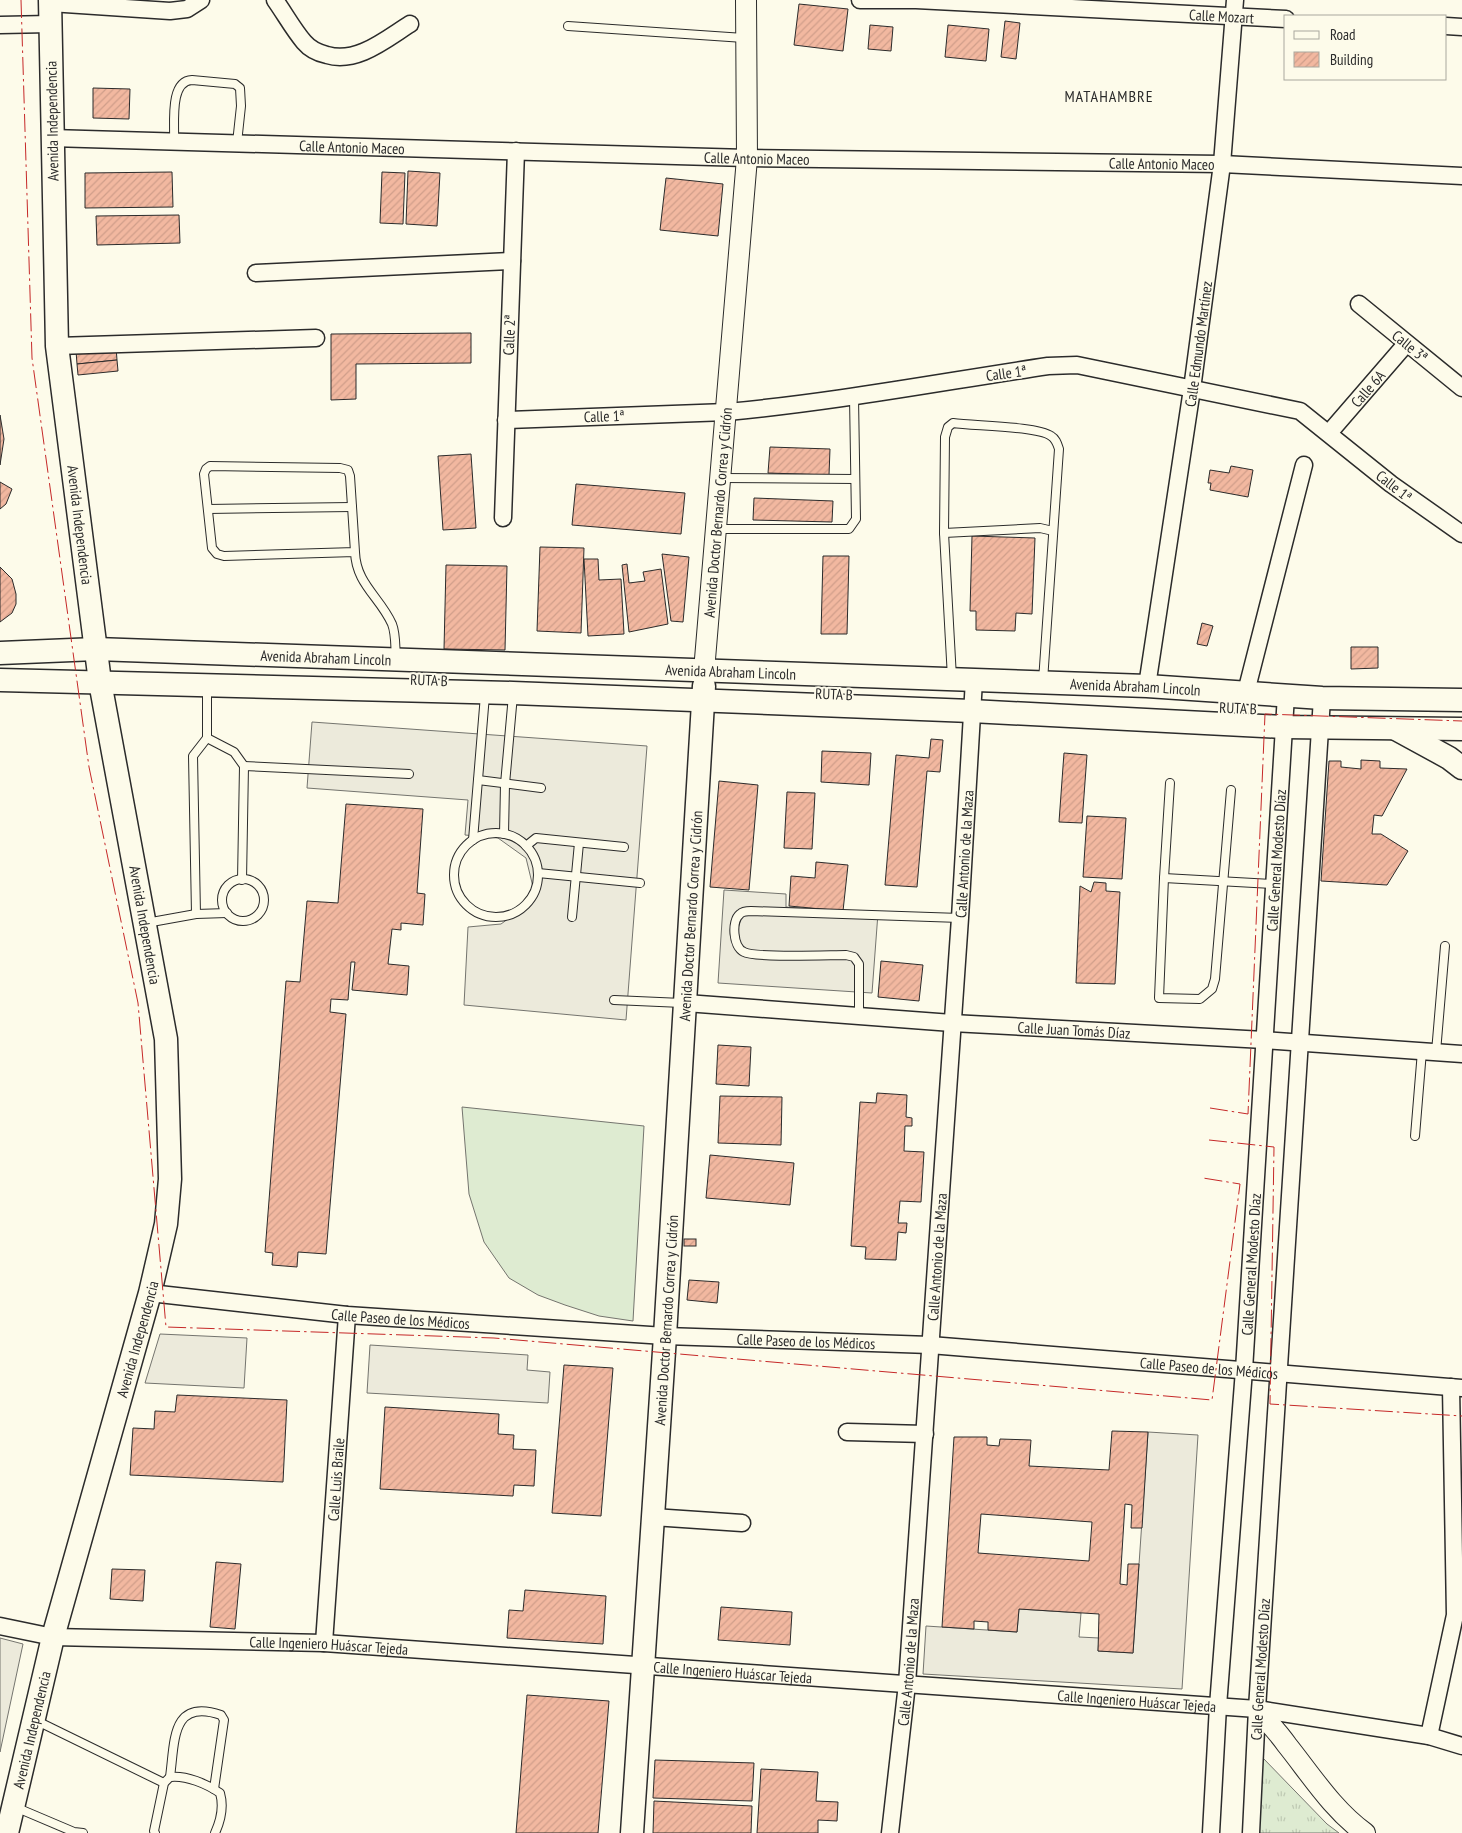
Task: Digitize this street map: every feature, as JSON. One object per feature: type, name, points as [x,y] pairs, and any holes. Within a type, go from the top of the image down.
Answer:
[{"type":"main road","name":"Avenida Independencia","points":[[7,1833],[53,1637],[150,1293],[166,1224],[170,1179],[166,1038],[100,682],[57,346],[50,9]]},
{"type":"main road","name":"Avenida Abraham Lincoln","points":[[0,653],[96,649],[704,672],[1147,686],[1322,698],[1462,700]]},
{"type":"main road","name":"Avenida Doctor Bernardo Correa y Cidrón","points":[[632,1833],[686,1003],[704,672]]},
{"type":"main road","points":[[0,680],[100,682]]},
{"type":"main road","name":"Avenida Abraham Lincoln","points":[[207,686],[703,700],[1283,727],[1462,729]]},
{"type":"main road","points":[[1393,728],[1449,758],[1462,768]]},
{"type":"street","points":[[0,25],[50,9],[170,11],[187,9],[201,0]]},
{"type":"street","points":[[275,0],[305,43],[319,53],[333,57],[346,58],[362,53],[410,24]]},
{"type":"street","name":"Avenida Doctor Bernardo Correa y Cidrón","points":[[704,672],[747,158],[746,0]]},
{"type":"street","name":"Calle Mozart","points":[[860,0],[1148,6],[1235,17],[1284,19]]},
{"type":"street","name":"Calle Edmundo Martínez","points":[[1147,686],[1192,389],[1222,164],[1235,0]]},
{"type":"street","points":[[1447,26],[1462,27]]},
{"type":"street","name":"Calle Antonio Maceo","points":[[52,138],[747,158],[1222,164],[1462,176]]},
{"type":"street","name":"Calle 2ª","points":[[503,518],[516,152]]},
{"type":"street","points":[[256,273],[512,261]]},
{"type":"street","name":"Calle 3ª","points":[[1359,304],[1462,388]]},
{"type":"street","points":[[57,346],[316,338]]},
{"type":"street","name":"Calle 6A","points":[[1329,433],[1406,344]]},
{"type":"street","name":"Calle 1ª","points":[[506,420],[727,412],[854,397],[951,381],[1064,365],[1077,365],[1296,409],[1329,433],[1391,484],[1462,534]]},
{"type":"street","points":[[1246,692],[1304,465]]},
{"type":"street","name":"Calle Antonio de la Maza","points":[[890,1833],[907,1684],[960,918],[974,680]]},
{"type":"street","name":"Calle General Modesto Díaz","points":[[1211,1833],[1218,1706],[1244,1370],[1286,695]]},
{"type":"street","name":"Calle General Modesto Díaz","points":[[1251,1833],[1257,1709],[1322,698]]},
{"type":"street","name":"Calle Juan Tomás Díaz","points":[[686,1003],[952,1023],[1301,1042],[1462,1054]]},
{"type":"street","name":"Calle Paseo de los Médicos","points":[[150,1293],[347,1315],[665,1336],[930,1346],[1280,1372],[1457,1388]]},
{"type":"street","name":"Calle Luis Braile","points":[[324,1643],[347,1315]]},
{"type":"street","points":[[1429,1736],[1459,1616],[1457,1388]]},
{"type":"street","points":[[847,1432],[924,1434]]},
{"type":"street","points":[[653,1517],[742,1523]]},
{"type":"street","name":"Calle Ingeniero Huáscar Tejeda","points":[[0,1626],[53,1637],[324,1643],[1257,1709],[1429,1736],[1462,1746]]},
{"type":"street","points":[[1257,1709],[1340,1811],[1365,1833]]},
{"type":"lane","points":[[568,26],[746,39]]},
{"type":"lane","points":[[174,142],[176,95],[180,85],[186,80],[192,80],[235,84],[240,88],[242,94],[237,143]]},
{"type":"lane","points":[[717,529],[849,529],[856,519],[854,397]]},
{"type":"lane","points":[[952,680],[944,533],[945,437],[948,427],[953,423],[1037,430],[1050,435],[1057,442],[1059,449],[1043,682]]},
{"type":"lane","points":[[355,552],[224,556],[217,554],[212,548],[204,474],[206,469],[210,466],[340,468],[348,470],[350,476],[356,564],[360,577],[393,627],[396,660]]},
{"type":"lane","points":[[721,478],[855,479]]},
{"type":"lane","points":[[208,509],[352,507]]},
{"type":"lane","points":[[944,533],[1040,528],[1053,531]]},
{"type":"lane","name":"RUTA B","points":[[100,682],[1393,728]]},
{"type":"lane","points":[[196,914],[193,756],[207,738],[207,686]]},
{"type":"lane","points":[[473,840],[485,693]]},
{"type":"lane","points":[[504,834],[505,784],[513,694]]},
{"type":"lane","points":[[1393,728],[1462,774]]},
{"type":"lane","points":[[207,738],[234,752],[244,766],[242,880]]},
{"type":"lane","points":[[244,766],[409,774]]},
{"type":"lane","points":[[478,780],[541,788]]},
{"type":"lane","points":[[1170,783],[1159,998],[1200,998],[1212,989],[1215,978],[1231,790]]},
{"type":"lane","points":[[488,834],[504,834],[516,838],[526,846],[535,859],[538,874],[536,886],[525,911],[498,917],[484,916],[470,908],[460,897],[454,882],[455,866],[461,851],[473,840],[488,834]]},
{"type":"lane","points":[[526,846],[536,838],[624,847]]},
{"type":"lane","points":[[572,917],[579,843]]},
{"type":"lane","points":[[538,874],[640,883]]},
{"type":"lane","points":[[1164,878],[1274,884]]},
{"type":"lane","points":[[248,880],[254,883],[262,893],[263,906],[260,912],[250,920],[244,921],[237,920],[227,913],[222,901],[226,889],[236,881],[248,880]]},
{"type":"lane","points":[[859,1016],[859,964],[854,957],[846,955],[760,954],[744,952],[738,947],[735,940],[736,920],[740,914],[751,911],[960,918]]},
{"type":"lane","points":[[144,923],[196,914],[227,913]]},
{"type":"lane","points":[[1415,1136],[1445,946]]},
{"type":"lane","points":[[614,1000],[686,1003]]},
{"type":"lane","points":[[170,1777],[176,1734],[181,1720],[186,1715],[195,1711],[207,1711],[221,1715],[224,1720],[214,1789]]},
{"type":"lane","points":[[34,1720],[164,1783]]},
{"type":"lane","points":[[156,1833],[154,1831],[164,1783],[170,1777],[177,1776],[214,1789],[220,1793],[223,1802],[215,1833]]},
{"type":"lane","points":[[13,1806],[74,1832],[83,1833]]},
{"type":"green space","points":[[462,1107],[644,1126],[633,1321],[599,1316],[565,1305],[538,1295],[509,1278],[484,1242],[469,1194]]},
{"type":"green space","points":[[1262,1757],[1327,1824],[1339,1833],[1258,1833]]},
{"type":"shaded area","points":[[312,722],[647,746],[626,1020],[464,1005],[468,927],[501,924],[522,909],[533,887],[526,858],[498,838],[465,835],[468,800],[307,788]]},
{"type":"shaded area","points":[[724,890],[786,894],[786,907],[878,913],[872,993],[718,983]]},
{"type":"shaded area","points":[[160,1334],[247,1338],[244,1388],[145,1383]]},
{"type":"shaded area","points":[[370,1345],[528,1355],[527,1370],[550,1372],[548,1403],[367,1393]]},
{"type":"shaded area","points":[[1148,1432],[1198,1435],[1182,1689],[923,1674],[926,1626],[1017,1632],[1019,1609],[1081,1613],[1079,1637],[1099,1638],[1098,1651],[1133,1653]]},
{"type":"shaded area","points":[[0,1638],[23,1644],[0,1752]]},
{"type":"building","points":[[799,4],[848,9],[843,51],[794,45]]},
{"type":"building","points":[[1005,21],[1020,23],[1016,59],[1001,57]]},
{"type":"building","points":[[870,25],[893,27],[891,51],[868,49]]},
{"type":"building","points":[[948,25],[989,29],[986,61],[945,57]]},
{"type":"building","points":[[93,88],[130,89],[129,119],[93,118]]},
{"type":"building","points":[[408,171],[440,173],[437,226],[406,224]]},
{"type":"building","points":[[172,172],[173,207],[85,208],[85,173]]},
{"type":"building","points":[[382,172],[405,173],[403,224],[380,223]]},
{"type":"building","points":[[666,178],[723,184],[718,236],[660,230]]},
{"type":"building","points":[[179,215],[180,243],[97,245],[96,216]]},
{"type":"building","points":[[471,333],[471,363],[356,364],[356,399],[331,400],[331,334]]},
{"type":"building","points":[[116,347],[117,360],[77,364],[76,351]]},
{"type":"building","points":[[117,360],[118,371],[78,375],[77,364]]},
{"type":"building","points":[[0,415],[4,439],[0,465]]},
{"type":"building","points":[[770,447],[830,449],[829,475],[768,473]]},
{"type":"building","points":[[471,454],[476,528],[443,530],[438,456]]},
{"type":"building","points":[[1231,466],[1253,470],[1248,497],[1210,490],[1211,483],[1208,483],[1210,470],[1229,473]]},
{"type":"building","points":[[0,482],[12,489],[6,504],[0,509]]},
{"type":"building","points":[[576,484],[685,493],[681,534],[572,525]]},
{"type":"building","points":[[754,498],[833,501],[832,522],[753,520]]},
{"type":"building","points":[[972,536],[1035,538],[1032,614],[1016,613],[1015,631],[976,630],[976,611],[970,611]]},
{"type":"building","points":[[540,547],[584,548],[581,633],[537,631]]},
{"type":"building","points":[[662,554],[689,557],[683,622],[671,621]]},
{"type":"building","points":[[823,556],[849,556],[847,634],[821,634]]},
{"type":"building","points":[[584,559],[598,559],[599,580],[621,579],[624,634],[588,636]]},
{"type":"building","points":[[627,564],[629,583],[645,581],[643,572],[661,569],[668,624],[629,632],[622,565]]},
{"type":"building","points":[[446,565],[507,566],[505,650],[444,649]]},
{"type":"building","points":[[0,567],[12,579],[16,594],[16,604],[12,613],[0,622]]},
{"type":"building","points":[[1202,623],[1213,626],[1207,646],[1197,644]]},
{"type":"building","points":[[1351,647],[1378,647],[1378,668],[1351,669]]},
{"type":"building","points":[[931,739],[943,740],[940,772],[927,771],[917,887],[885,885],[896,755],[929,758]]},
{"type":"building","points":[[822,751],[871,753],[869,785],[821,782]]},
{"type":"building","points":[[1064,753],[1087,755],[1082,823],[1059,822]]},
{"type":"building","points":[[1361,760],[1380,761],[1380,768],[1407,769],[1382,816],[1374,815],[1372,834],[1381,834],[1408,851],[1387,885],[1321,881],[1329,761],[1341,761],[1341,767],[1361,769]]},
{"type":"building","points":[[719,781],[758,785],[749,890],[710,887]]},
{"type":"building","points":[[787,792],[815,793],[812,849],[784,848]]},
{"type":"building","points":[[346,804],[423,809],[417,893],[425,894],[423,925],[401,923],[401,930],[392,929],[388,964],[409,966],[407,995],[352,990],[355,962],[351,962],[348,1000],[331,999],[330,1012],[346,1014],[326,1254],[298,1252],[297,1267],[272,1265],[273,1253],[265,1252],[286,981],[300,982],[307,901],[338,903]]},
{"type":"building","points":[[1087,816],[1126,818],[1122,879],[1083,877]]},
{"type":"building","points":[[816,862],[848,865],[843,911],[789,906],[791,876],[815,878]]},
{"type":"building","points":[[1094,882],[1106,883],[1106,891],[1120,892],[1115,984],[1076,983],[1080,886],[1091,892]]},
{"type":"building","points":[[881,961],[923,965],[919,1001],[878,997]]},
{"type":"building","points":[[718,1045],[751,1047],[749,1086],[716,1084]]},
{"type":"building","points":[[877,1093],[907,1095],[906,1117],[912,1118],[912,1126],[905,1126],[904,1151],[924,1152],[921,1202],[900,1201],[898,1223],[907,1223],[906,1233],[898,1232],[896,1260],[865,1259],[866,1247],[851,1246],[860,1102],[876,1103]]},
{"type":"building","points":[[720,1096],[782,1097],[781,1145],[718,1143]]},
{"type":"building","points":[[710,1155],[794,1163],[790,1205],[706,1198]]},
{"type":"building","points":[[684,1239],[696,1239],[696,1246],[684,1246]]},
{"type":"building","points":[[689,1280],[719,1282],[717,1303],[687,1300]]},
{"type":"building","points":[[564,1365],[613,1368],[601,1516],[552,1513]]},
{"type":"building","points":[[177,1395],[287,1400],[283,1482],[130,1475],[133,1428],[154,1429],[155,1411],[175,1412]]},
{"type":"building","points":[[385,1407],[499,1414],[498,1434],[514,1435],[513,1449],[536,1450],[534,1486],[514,1485],[513,1496],[380,1489]]},
{"type":"building","points":[[1112,1431],[1148,1432],[1142,1528],[1131,1528],[1132,1505],[1125,1504],[1120,1584],[1127,1585],[1128,1564],[1139,1564],[1133,1653],[1098,1651],[1099,1614],[1019,1609],[1017,1632],[988,1630],[988,1622],[974,1621],[974,1629],[942,1627],[954,1437],[987,1437],[987,1445],[999,1446],[1000,1439],[1031,1440],[1029,1466],[1109,1470]],"holes":[[[981,1514],[1092,1522],[1089,1561],[978,1553]]]},
{"type":"building","points":[[216,1562],[241,1564],[235,1629],[210,1627]]},
{"type":"building","points":[[112,1569],[145,1570],[143,1601],[110,1599]]},
{"type":"building","points":[[525,1590],[606,1596],[603,1644],[507,1638],[509,1610],[523,1611]]},
{"type":"building","points":[[721,1607],[792,1612],[790,1645],[718,1640]]},
{"type":"building","points":[[527,1695],[609,1701],[598,1833],[516,1833]]},
{"type":"building","points":[[655,1760],[754,1763],[752,1801],[653,1798]]},
{"type":"building","points":[[761,1769],[818,1772],[816,1801],[838,1802],[837,1821],[818,1820],[818,1833],[757,1833]]},
{"type":"building","points":[[654,1801],[752,1806],[751,1833],[653,1833]]},
{"type":"power","points":[[21,0],[32,358],[89,767],[138,1003],[166,1327],[494,1338],[1212,1400],[1240,1184],[1203,1178]]},
{"type":"power","points":[[1210,1108],[1248,1114],[1265,714],[1462,721]]},
{"type":"power","points":[[1209,1140],[1274,1147],[1270,1404],[1462,1416]]},
{"type":"district","name":"MATAHAMBRE","points":[[1109,96]]}]
